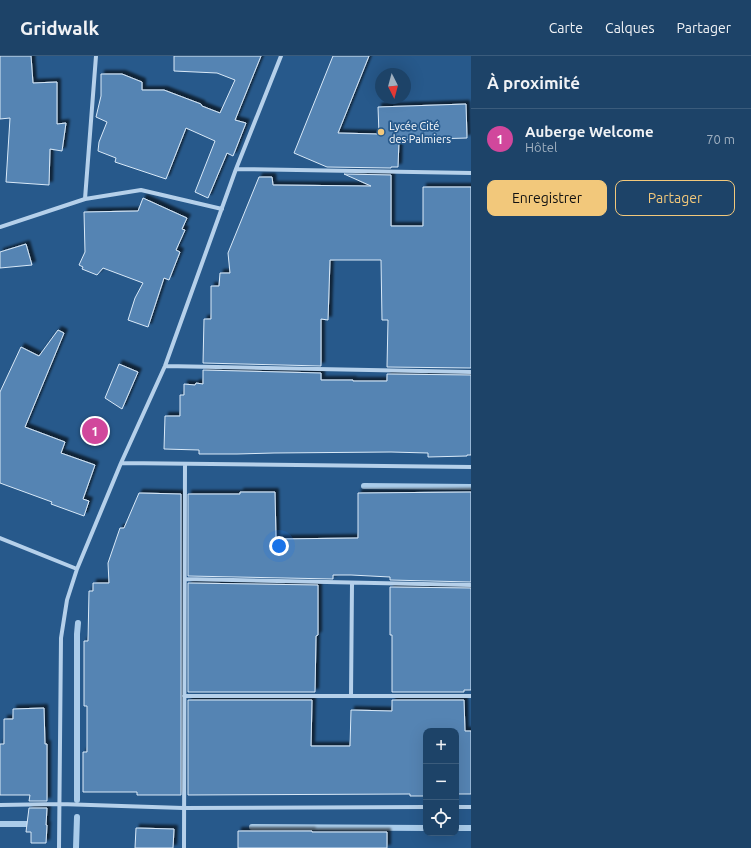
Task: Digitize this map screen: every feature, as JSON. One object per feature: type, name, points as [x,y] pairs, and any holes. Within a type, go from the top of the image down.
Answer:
[{"type":"street","points":[[85,199],[96,56]]},
{"type":"street","points":[[59,848],[61,638],[67,600],[77,569],[121,463],[165,366],[236,169],[281,56]]},
{"type":"street","points":[[236,169],[471,173]]},
{"type":"street","points":[[0,227],[85,199],[141,190],[222,209]]},
{"type":"street","points":[[165,366],[471,372]]},
{"type":"street","points":[[121,463],[471,467]]},
{"type":"street","points":[[184,848],[185,464]]},
{"type":"street","points":[[0,538],[77,569]]},
{"type":"street","points":[[185,579],[471,585]]},
{"type":"street","points":[[351,696],[352,583]]},
{"type":"street","points":[[184,696],[471,696]]},
{"type":"street","points":[[0,805],[60,804],[183,808],[423,807]]},
{"type":"street","points":[[459,807],[471,807]]},
{"type":"building","points":[[0,56],[31,56],[33,83],[57,82],[57,124],[66,123],[62,151],[50,149],[49,185],[6,182],[10,118],[0,119]]},
{"type":"building","points":[[174,56],[261,56],[235,120],[246,123],[233,156],[227,153],[208,198],[195,192],[215,141],[186,128],[166,179],[115,162],[116,158],[98,151],[99,142],[107,122],[96,117],[101,96],[101,74],[122,74],[142,82],[142,90],[164,90],[220,113],[235,80],[217,73],[174,71]]},
{"type":"building","points":[[333,56],[369,56],[338,133],[379,134],[378,107],[466,104],[467,138],[399,140],[398,167],[391,168],[327,167],[294,153]]},
{"type":"building","points":[[344,174],[391,175],[391,226],[423,226],[423,187],[471,187],[471,368],[387,367],[388,320],[382,320],[381,260],[330,260],[328,320],[321,319],[321,366],[203,363],[204,319],[211,319],[211,286],[219,286],[220,273],[230,273],[228,253],[259,177],[272,177],[273,185],[371,186]]},
{"type":"building","points":[[143,198],[187,218],[182,229],[185,230],[176,250],[180,252],[169,280],[164,278],[148,327],[128,320],[135,298],[143,283],[103,268],[97,275],[82,269],[83,267],[79,265],[85,252],[84,212],[138,211]]},
{"type":"building","points":[[26,244],[32,265],[0,268],[0,252]]},
{"type":"building","points":[[58,330],[64,333],[25,427],[65,442],[61,453],[95,465],[83,499],[89,501],[84,516],[51,504],[52,502],[0,483],[0,392],[21,347],[39,356]]},
{"type":"building","points":[[119,364],[138,372],[122,409],[105,398]]},
{"type":"building","points":[[203,370],[321,373],[321,380],[353,381],[387,381],[387,374],[471,375],[471,455],[428,457],[428,453],[391,452],[199,454],[199,450],[164,449],[165,416],[180,416],[180,395],[184,395],[184,384],[203,384]]},
{"type":"building","points":[[240,492],[275,492],[276,539],[358,538],[358,493],[471,492],[471,582],[390,580],[390,577],[351,575],[333,575],[333,579],[188,576],[188,494],[240,494]]},
{"type":"building","points":[[139,493],[181,494],[181,795],[137,795],[137,792],[83,792],[83,752],[87,752],[87,706],[84,706],[84,641],[88,641],[89,591],[93,591],[93,583],[109,583],[108,563],[120,528],[124,528]]},
{"type":"building","points":[[188,583],[318,585],[318,635],[316,636],[315,692],[188,692]]},
{"type":"building","points":[[390,587],[471,588],[471,690],[464,690],[464,692],[392,692]]},
{"type":"building","points":[[188,700],[312,700],[311,746],[350,746],[351,710],[392,711],[392,700],[464,700],[465,731],[471,731],[471,794],[459,794],[459,728],[423,728],[423,796],[410,796],[410,794],[188,795]]},
{"type":"building","points":[[44,708],[45,744],[47,744],[47,801],[29,801],[30,795],[0,795],[0,744],[4,744],[4,719],[13,719],[13,709]]},
{"type":"building","points":[[29,808],[47,808],[46,843],[31,843],[31,832],[26,832]]},
{"type":"building","points":[[136,828],[174,829],[173,848],[135,848]]},
{"type":"building","points":[[238,831],[387,832],[387,848],[238,848]]},
{"type":"waterway","points":[[364,486],[471,487]]},
{"type":"waterway","points":[[77,800],[78,623]]},
{"type":"waterway","points":[[76,848],[77,817]]},
{"type":"waterway","points":[[0,824],[27,824]]},
{"type":"waterway","points":[[252,827],[423,828]]},
{"type":"waterway","points":[[459,828],[471,828]]},
{"type":"place","name":"Lycée Cité des Palmiers","points":[[381,132]]},
{"type":"place","name":"Auberge Welcome","points":[[95,431]]}]
